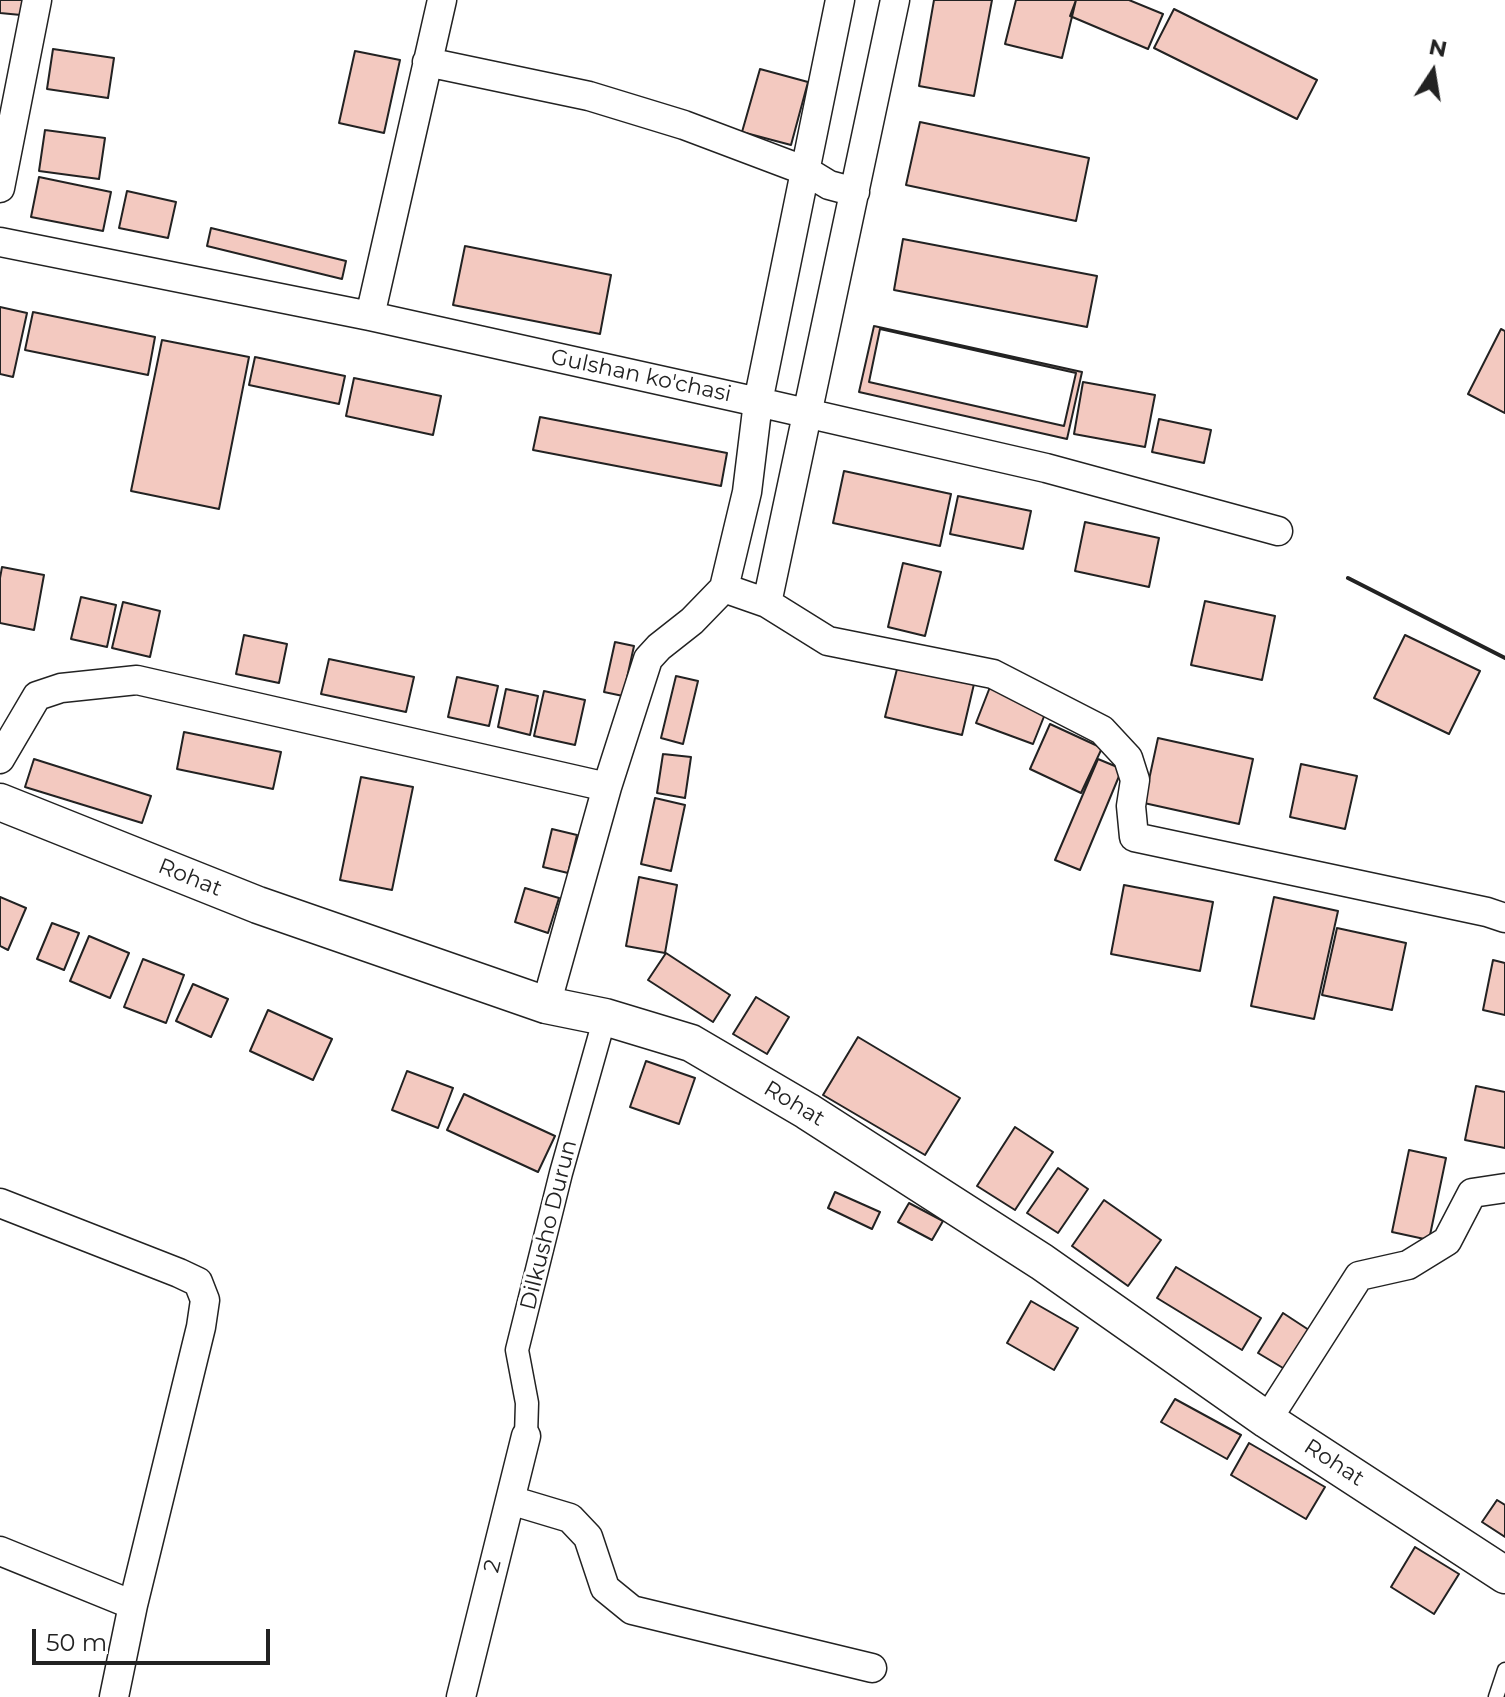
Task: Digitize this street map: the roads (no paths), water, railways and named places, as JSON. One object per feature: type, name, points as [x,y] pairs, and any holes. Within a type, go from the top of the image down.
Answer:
[{"type":"street","points":[[0,188],[37,0]]},
{"type":"street","points":[[370,316],[442,0]]},
{"type":"street","points":[[546,1005],[607,787],[648,659],[724,588],[747,492],[758,402],[840,0]]},
{"type":"street","points":[[767,603],[895,0]]},
{"type":"street","points":[[427,62],[589,96],[684,125],[806,171],[829,185],[855,192]]},
{"type":"street","name":"Gulshan ko'chasi","points":[[0,242],[370,316],[808,413],[1046,468],[1278,531]]},
{"type":"street","points":[[724,588],[767,603],[828,641],[993,674],[1102,730],[1128,758],[1135,780],[1131,806],[1134,837],[1505,918]]},
{"type":"street","points":[[0,759],[37,696],[61,688],[137,680],[607,787]]},
{"type":"street","name":"Rohat","points":[[0,802],[258,905],[546,1005],[605,1017],[691,1043],[807,1111],[1042,1262],[1267,1420],[1505,1575]]},
{"type":"street","name":"Dilkusho Durun","points":[[526,1436],[527,1403],[517,1350],[561,1173],[605,1017]]},
{"type":"street","points":[[1267,1420],[1359,1276],[1408,1265],[1447,1241],[1472,1193],[1505,1188]]},
{"type":"street","points":[[0,1203],[179,1273],[198,1282],[205,1300],[114,1697]]},
{"type":"street","name":"2","points":[[461,1697],[526,1436]]},
{"type":"street","points":[[510,1500],[570,1518],[588,1537],[605,1588],[632,1610],[872,1668]]},
{"type":"street","points":[[0,1551],[133,1605]]},
{"type":"lane","points":[[1496,1697],[1505,1670]]}]
